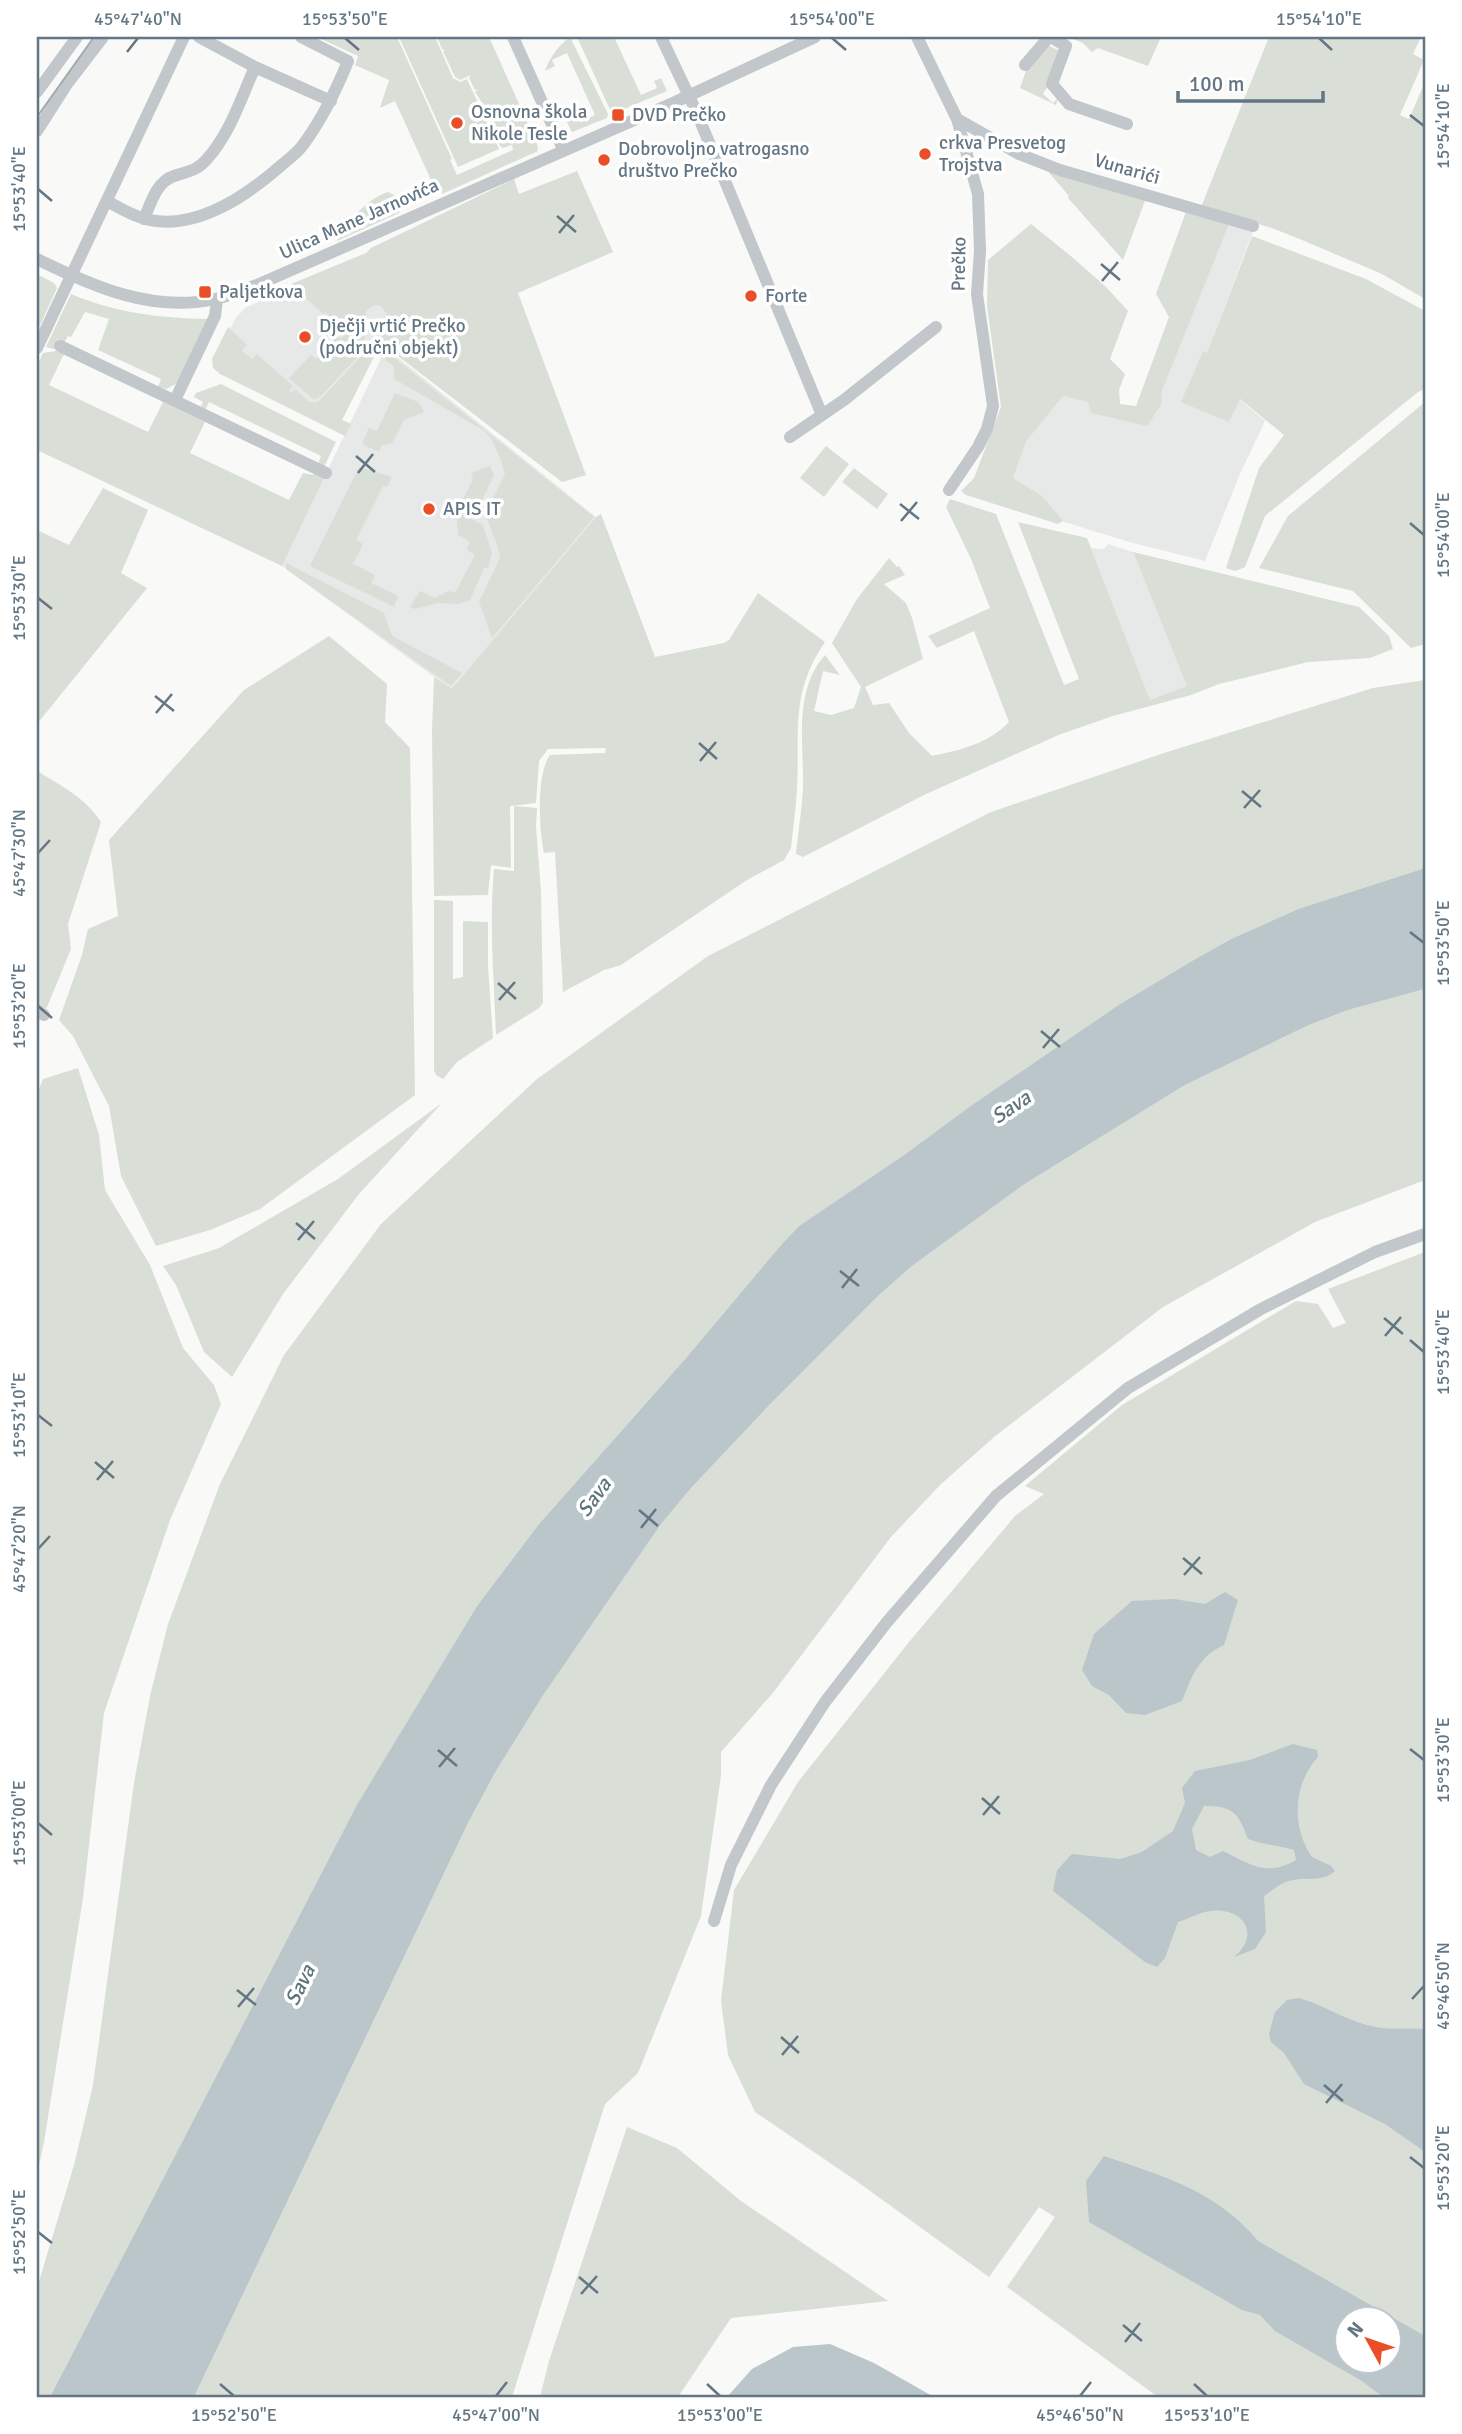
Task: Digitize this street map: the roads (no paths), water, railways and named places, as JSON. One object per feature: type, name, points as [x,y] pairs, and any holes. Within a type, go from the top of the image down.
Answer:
[{"type":"street","points":[[37,92],[77,37]]},
{"type":"street","points":[[37,131],[67,84],[103,37]]},
{"type":"street","points":[[37,348],[184,37]]},
{"type":"street","points":[[199,37],[255,67],[331,101]]},
{"type":"street","points":[[107,201],[144,219],[175,222],[197,217],[228,204],[263,181],[302,148],[331,101],[348,61],[301,37]]},
{"type":"street","points":[[513,37],[563,149]]},
{"type":"street","points":[[661,37],[688,95],[822,415]]},
{"type":"street","name":"Prečko","points":[[917,37],[957,119],[978,194],[980,251],[977,294],[993,407],[987,429],[978,447],[949,489]]},
{"type":"street","points":[[1024,65],[1050,37],[1066,46],[1052,83],[1064,99],[1069,104],[1128,124]]},
{"type":"street","name":"Ulica Mane Jarnovića","points":[[37,259],[102,289],[133,298],[197,302],[217,299],[268,280],[812,38]]},
{"type":"street","points":[[144,219],[156,191],[164,181],[198,169],[220,144],[255,67]]},
{"type":"street","name":"Vunarići","points":[[957,119],[1018,154],[1060,170],[1253,226]]},
{"type":"street","points":[[175,400],[215,316],[217,299]]},
{"type":"street","points":[[790,437],[936,327]]},
{"type":"street","points":[[60,346],[326,473]]},
{"type":"street","points":[[714,1921],[731,1865],[771,1785],[825,1702],[887,1622],[996,1496],[1128,1388],[1261,1309],[1375,1252],[1425,1234]]},
{"type":"water","name":"Sava","points":[[1425,868],[1425,989],[1348,1010],[1309,1025],[1185,1085],[1023,1185],[912,1266],[878,1296],[692,1487],[661,1524],[542,1697],[496,1771],[468,1823],[194,2397],[50,2397],[357,1805],[477,1606],[539,1524],[686,1358],[781,1245],[799,1226],[972,1105],[1120,1004],[1197,958],[1231,939],[1298,909]]},
{"type":"water","points":[[1225,1592],[1238,1600],[1224,1645],[1202,1661],[1182,1701],[1145,1715],[1126,1713],[1109,1695],[1092,1686],[1082,1670],[1094,1634],[1132,1601],[1174,1599],[1205,1604]]},
{"type":"water","points":[[1293,1744],[1317,1750],[1318,1757],[1304,1780],[1300,1793],[1298,1819],[1305,1845],[1312,1857],[1331,1866],[1335,1871],[1325,1877],[1286,1882],[1264,1896],[1266,1932],[1255,1949],[1234,1957],[1246,1940],[1245,1924],[1232,1913],[1206,1912],[1178,1922],[1165,1958],[1157,1967],[1145,1962],[1053,1891],[1057,1870],[1072,1854],[1120,1859],[1142,1852],[1173,1831],[1185,1803],[1182,1788],[1195,1771],[1250,1760]],"holes":[[[1204,1806],[1228,1809],[1241,1822],[1248,1839],[1294,1850],[1296,1860],[1276,1868],[1268,1868],[1251,1864],[1223,1851],[1210,1857],[1196,1850],[1192,1829]]]},
{"type":"water","points":[[1299,1998],[1366,2025],[1425,2029],[1425,2152],[1385,2124],[1304,2084],[1284,2053],[1271,2042],[1269,2034],[1275,2012],[1287,2000]]},
{"type":"water","points":[[1104,2156],[1168,2178],[1207,2197],[1225,2209],[1258,2241],[1369,2304],[1332,2304],[1332,2364],[1275,2331],[1260,2315],[1242,2310],[1089,2222],[1086,2181]]},
{"type":"water","points":[[1402,2323],[1425,2336],[1425,2397],[1383,2397],[1350,2374],[1402,2374]]},
{"type":"water","points":[[830,2344],[874,2363],[934,2397],[727,2397],[752,2369],[793,2347]]},
{"type":"tram line","points":[[37,117],[94,37]]},
{"type":"place","name":"DVD Prečko","points":[[618,115]]},
{"type":"place","name":"Osnovna škola Nikole Tesle","points":[[457,123]]},
{"type":"place","name":"crkva Presvetog Trojstva","points":[[925,154]]},
{"type":"place","name":"Dobrovoljno vatrogasno društvo Prečko","points":[[604,160]]},
{"type":"place","name":"Paljetkova","points":[[205,292]]},
{"type":"place","name":"Forte","points":[[751,296]]},
{"type":"place","name":"Dječji vrtić Prečko (područni objekt)","points":[[305,337]]},
{"type":"place","name":"APIS IT","points":[[429,509]]}]
